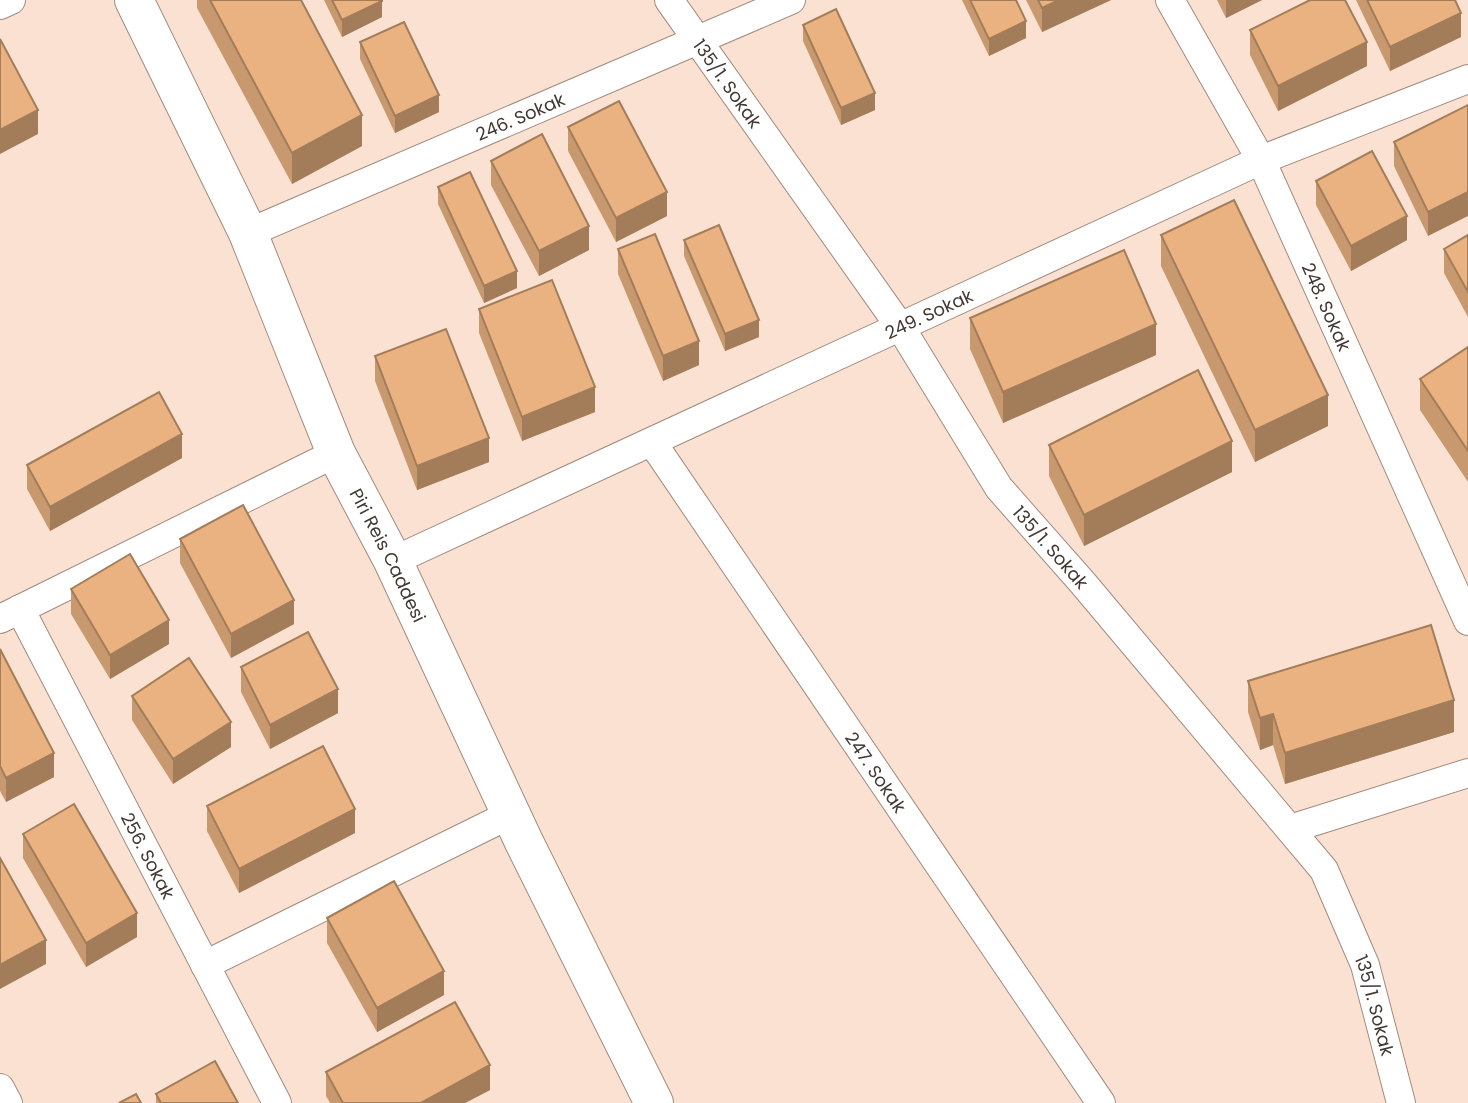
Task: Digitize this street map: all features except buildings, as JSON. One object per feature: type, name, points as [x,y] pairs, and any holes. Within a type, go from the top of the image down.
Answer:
[{"type":"street","points":[[0,5],[11,0]]},
{"type":"street","name":"Piri Reis Caddesi","points":[[134,0],[248,233],[337,453],[393,561],[511,814],[654,1103]]},
{"type":"street","name":"135/1. Sokak","points":[[669,0],[901,328],[999,488],[1324,870],[1365,965],[1401,1103]]},
{"type":"street","name":"246. Sokak","points":[[248,233],[791,0]]},
{"type":"street","name":"248. Sokak","points":[[1170,0],[1261,160],[1468,621]]},
{"type":"street","name":"249. Sokak","points":[[393,561],[1261,160],[1468,79]]},
{"type":"street","name":"247. Sokak","points":[[652,442],[1101,1103]]},
{"type":"street","points":[[10,614],[337,453]]},
{"type":"street","name":"256. Sokak","points":[[10,614],[205,965],[277,1103]]},
{"type":"street","points":[[1290,829],[1468,773]]},
{"type":"street","points":[[205,965],[511,814]]},
{"type":"street","points":[[0,1088],[8,1103]]}]
